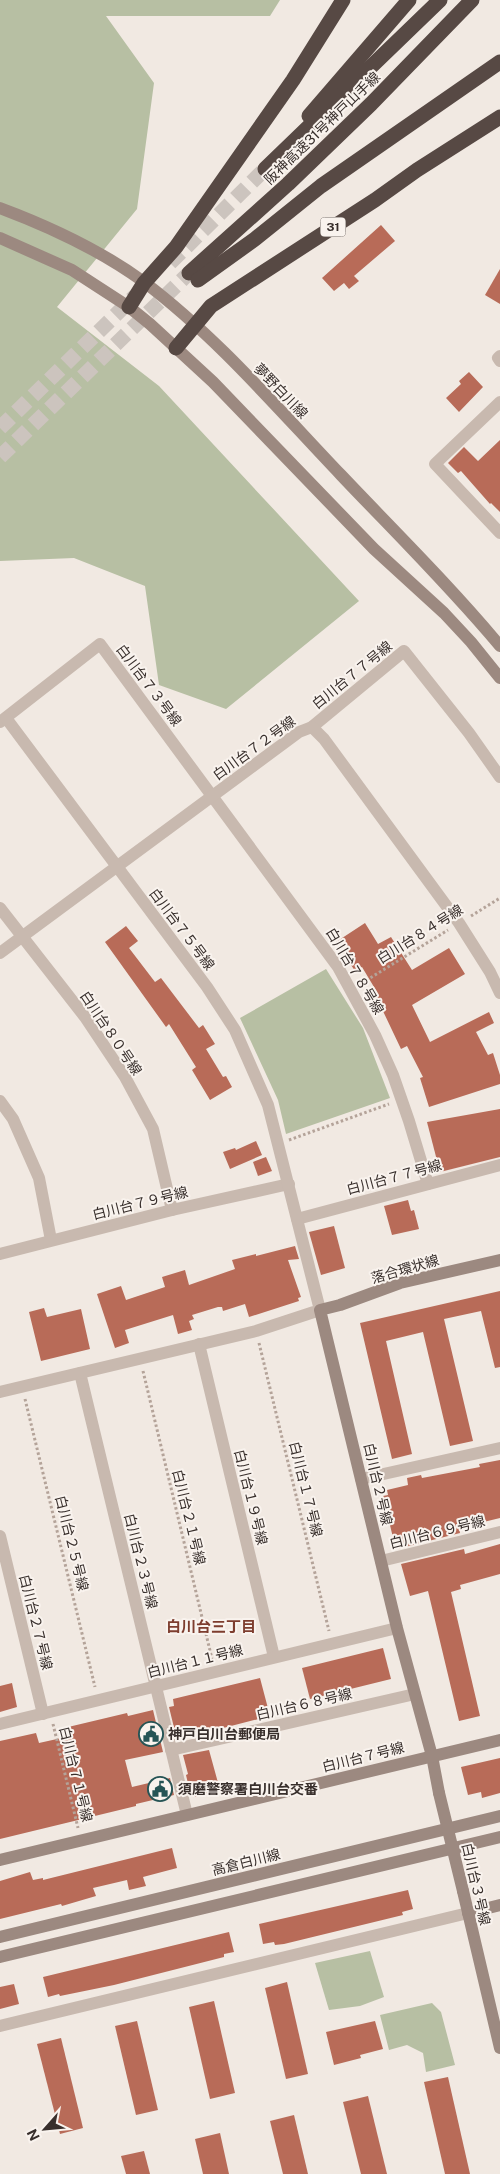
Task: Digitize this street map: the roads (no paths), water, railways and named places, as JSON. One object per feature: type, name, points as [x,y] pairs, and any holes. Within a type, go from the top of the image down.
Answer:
[{"type":"highway","points":[[129,307],[144,283],[187,231],[293,80],[343,0]]},
{"type":"highway","name":"阪神高速31号神戸山手線","points":[[409,0],[355,60],[265,170],[440,0]]},
{"type":"highway","name":"阪神高速31号神戸山手線","points":[[472,0],[371,104],[193,277],[255,239],[321,186],[500,62]]},
{"type":"highway","name":"31","points":[[176,348],[194,324],[211,306],[375,200],[417,170],[500,118]]},
{"type":"street","name":"夢野白川線","points":[[0,208],[54,229],[85,245],[144,283],[194,324],[262,392],[445,584],[500,646]]},
{"type":"street","points":[[0,238],[72,270],[129,307],[176,348],[214,382],[374,549],[444,614],[471,642],[500,678]]},
{"type":"street","points":[[500,356],[498,358],[500,361]]},
{"type":"street","points":[[500,402],[435,464],[500,533]]},
{"type":"street","name":"白川台７３号線","points":[[3,720],[100,644],[213,797]]},
{"type":"street","name":"白川台７７号線","points":[[312,727],[404,651],[422,671],[469,732],[500,777]]},
{"type":"street","name":"白川台７５号線","points":[[3,720],[207,987],[235,1030],[268,1105],[297,1219]]},
{"type":"street","name":"白川台７２号線","points":[[0,953],[299,732],[312,727],[324,739],[459,923],[490,972],[500,993]]},
{"type":"street","name":"白川台７８号線","points":[[213,797],[309,925],[352,990],[376,1035],[402,1100],[428,1184]]},
{"type":"street","name":"白川台８０号線","points":[[0,908],[85,1017],[125,1077],[153,1129],[172,1210]]},
{"type":"street","points":[[0,1101],[12,1120],[39,1178],[51,1240]]},
{"type":"street","name":"白川台７７号線","points":[[297,1219],[500,1165]]},
{"type":"street","name":"白川台７９号線","points":[[0,1254],[172,1210],[289,1184]]},
{"type":"street","name":"白川台２号線","points":[[297,1219],[397,1628],[432,1756]]},
{"type":"street","name":"落合環状線","points":[[320,1310],[400,1284],[500,1260]]},
{"type":"street","points":[[0,1392],[256,1330],[320,1310]]},
{"type":"street","name":"白川台１９号線","points":[[199,1344],[274,1657]]},
{"type":"street","name":"白川台２３号線","points":[[80,1373],[187,1815]]},
{"type":"street","points":[[361,1479],[500,1448]]},
{"type":"street","name":"白川台６９号線","points":[[381,1561],[500,1532]]},
{"type":"street","name":"白川台２７号線","points":[[0,1536],[46,1713]]},
{"type":"street","name":"白川台１１号線","points":[[0,1724],[397,1628]]},
{"type":"street","name":"白川台６８号線","points":[[172,1750],[415,1694]]},
{"type":"street","name":"白川台７号線","points":[[0,1860],[500,1740]]},
{"type":"street","name":"白川台３号線","points":[[432,1756],[439,1793],[500,2048]]},
{"type":"street","name":"高倉白川線","points":[[0,1937],[500,1816]]},
{"type":"street","points":[[0,1957],[500,1837]]},
{"type":"street","points":[[0,2026],[500,1905]]},
{"type":"tunnel","points":[[170,263],[265,169]]},
{"type":"tunnel","points":[[0,457],[189,273]]},
{"type":"tunnel","points":[[0,428],[135,296]]},
{"type":"place","name":"神戸白川台郵便局","points":[[151,1734]]},
{"type":"place","name":"須磨警察署白川台交番","points":[[160,1789]]},
{"type":"district","name":"白川台三丁目","points":[[211,1627]]}]
